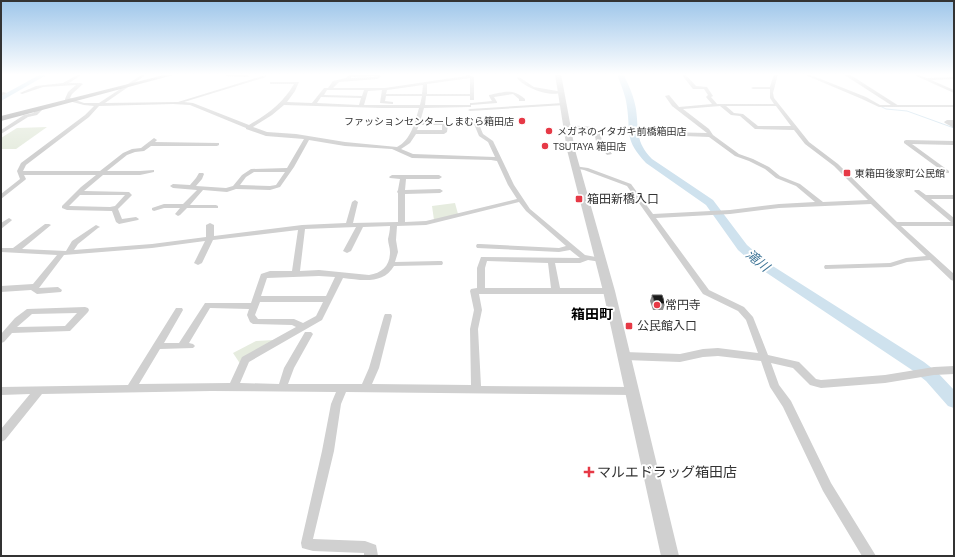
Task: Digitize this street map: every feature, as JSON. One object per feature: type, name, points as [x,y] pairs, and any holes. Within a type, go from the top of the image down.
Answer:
[{"type":"main road","points":[[1,119],[74,100]]},
{"type":"street","points":[[1,197],[23,179],[20,168],[23,164],[106,100]]},
{"type":"street","points":[[153,103],[157,100]]},
{"type":"street","points":[[176,103],[186,100]]},
{"type":"street","points":[[248,128],[272,114],[285,100]]},
{"type":"street","points":[[361,106],[363,100]]},
{"type":"street","points":[[382,100],[384,103],[471,107],[542,100]]},
{"type":"street","points":[[70,101],[99,105],[153,103],[191,104],[266,134],[308,138],[342,144],[398,148],[408,142],[416,124],[424,100]]},
{"type":"street","points":[[471,107],[472,100]]},
{"type":"street","points":[[471,107],[495,102],[494,100]]},
{"type":"street","points":[[562,100],[576,167],[625,356],[670,556]]},
{"type":"street","points":[[670,100],[707,130],[710,135],[737,155],[752,160],[767,168],[778,177],[798,185],[821,204]]},
{"type":"street","points":[[711,100],[716,105]]},
{"type":"street","points":[[774,100],[807,143],[836,165],[872,202],[954,278]]},
{"type":"street","points":[[868,100],[879,106],[954,106]]},
{"type":"street","points":[[887,100],[896,106]]},
{"type":"street","points":[[282,103],[314,103],[361,106],[423,105]]},
{"type":"street","points":[[679,108],[716,105],[778,105]]},
{"type":"street","points":[[722,106],[733,114],[741,115],[757,128],[795,128]]},
{"type":"street","points":[[1,132],[26,116],[35,114],[42,108]]},
{"type":"street","points":[[472,121],[476,123],[481,135],[490,141],[498,160],[520,200],[533,214],[585,259]]},
{"type":"street","points":[[954,122],[947,122],[954,126]]},
{"type":"street","points":[[413,132],[444,132],[445,124],[416,124]]},
{"type":"street","points":[[567,127],[593,128],[597,132],[599,141],[609,154]]},
{"type":"street","points":[[664,134],[710,135]]},
{"type":"street","points":[[173,186],[227,190],[235,187],[277,186],[289,170],[308,138]]},
{"type":"street","points":[[79,193],[127,193],[129,195],[117,207],[64,207],[79,193],[101,173],[125,154],[134,150],[142,150],[152,142],[217,144]]},
{"type":"street","points":[[947,172],[906,142],[954,143]]},
{"type":"street","points":[[398,148],[406,155],[412,156],[491,158],[498,160]]},
{"type":"street","points":[[576,167],[586,169],[627,184],[651,216],[665,238],[706,292],[712,296],[733,304],[748,316],[771,378],[787,404],[818,471],[869,556]]},
{"type":"street","points":[[235,187],[244,176],[253,170],[289,170]]},
{"type":"street","points":[[21,173],[140,173],[152,171]]},
{"type":"street","points":[[192,187],[200,180],[201,174]]},
{"type":"street","points":[[392,177],[439,177]]},
{"type":"street","points":[[305,331],[294,322],[254,321],[250,315],[266,275],[322,274],[373,278],[386,272],[391,264],[394,252],[392,240],[402,202],[400,192],[403,177]]},
{"type":"street","points":[[428,191],[430,177]]},
{"type":"street","points":[[178,214],[201,189]]},
{"type":"street","points":[[400,192],[440,191]]},
{"type":"street","points":[[917,191],[954,222]]},
{"type":"street","points":[[925,197],[954,197]]},
{"type":"street","points":[[1,250],[65,253],[152,246],[302,227],[431,223],[520,200]]},
{"type":"street","points":[[350,225],[355,202]]},
{"type":"street","points":[[651,216],[727,212],[779,206],[872,202]]},
{"type":"street","points":[[154,209],[164,206],[216,208]]},
{"type":"street","points":[[114,208],[119,222],[136,219]]},
{"type":"street","points":[[1,228],[9,220]]},
{"type":"street","points":[[895,224],[954,222]]},
{"type":"street","points":[[16,250],[47,225]]},
{"type":"street","points":[[198,263],[210,239],[210,225]]},
{"type":"street","points":[[347,251],[361,225]]},
{"type":"street","points":[[33,287],[78,240],[96,227]]},
{"type":"street","points":[[296,274],[302,227]]},
{"type":"street","points":[[480,246],[559,250],[571,248]]},
{"type":"street","points":[[828,267],[891,265],[906,260],[932,258]]},
{"type":"street","points":[[481,290],[481,268],[484,259],[601,260]]},
{"type":"street","points":[[551,260],[556,291]]},
{"type":"street","points":[[391,264],[439,263]]},
{"type":"street","points":[[233,388],[245,360],[305,331],[319,318],[340,276]]},
{"type":"street","points":[[1,289],[33,287],[40,291],[58,290]]},
{"type":"street","points":[[476,389],[474,329],[478,310],[474,292],[481,290],[609,291]]},
{"type":"street","points":[[158,346],[186,346],[208,305],[329,299]]},
{"type":"street","points":[[1,340],[10,330],[28,312],[32,310],[85,310],[67,330],[10,330]]},
{"type":"street","points":[[131,388],[179,310]]},
{"type":"street","points":[[365,388],[374,368],[388,316]]},
{"type":"street","points":[[282,388],[288,368],[305,331]]},
{"type":"street","points":[[625,356],[680,358],[703,353],[718,352],[796,365],[817,384],[879,380],[934,371],[954,370]]},
{"type":"street","points":[[1,392],[131,388],[365,388],[633,391]]},
{"type":"street","points":[[342,388],[336,404],[328,451],[307,543],[313,545],[366,547],[371,550],[371,556]]},
{"type":"street","points":[[1,437],[38,391]]},
{"type":"shaded area","points":[[47,127],[16,149],[1,149],[1,138],[17,128]]},
{"type":"shaded area","points":[[455,203],[458,214],[434,220],[432,206]]},
{"type":"shaded area","points":[[274,340],[241,365],[233,353],[256,341]]},
{"type":"building","points":[[652,295],[662,295],[665,304],[655,303]]},
{"type":"waterway","name":"滝川","points":[[630,100],[633,137],[636,144],[649,161],[710,203],[743,247],[759,263],[918,366],[932,377],[954,401]]},
{"type":"waterway","points":[[880,106],[886,109],[907,111],[954,128]]},
{"type":"place","name":"ファッションセンターしまむら箱田店","points":[[522,121]]},
{"type":"place","name":"メガネのイタガキ前橋箱田店","points":[[549,131]]},
{"type":"place","name":"TSUTAYA 箱田店","points":[[545,146]]},
{"type":"place","name":"東箱田後家町公民館","points":[[847,173]]},
{"type":"place","name":"箱田新橋入口","points":[[579,199]]},
{"type":"place","name":"常円寺","points":[[657,305]]},
{"type":"place","name":"公民館入口","points":[[629,326]]},
{"type":"place","name":"マルエドラッグ箱田店","points":[[589,472]]},
{"type":"district","name":"箱田町","points":[[592,314]]}]
